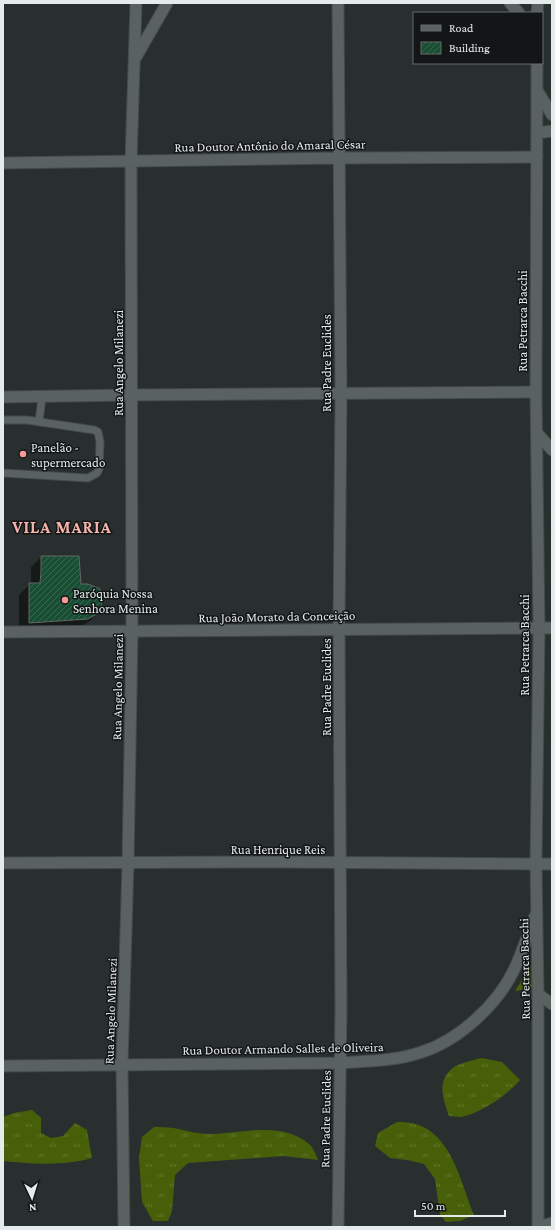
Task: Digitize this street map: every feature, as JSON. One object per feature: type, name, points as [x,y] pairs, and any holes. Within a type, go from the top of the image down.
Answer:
[{"type":"street","name":"Rua Angelo Milanezi","points":[[124,1227],[122,1065],[128,863],[132,632],[131,161],[136,3]]},
{"type":"street","points":[[134,59],[167,3]]},
{"type":"street","name":"Rua Padre Euclides","points":[[338,3],[341,394],[341,863],[338,1227]]},
{"type":"street","points":[[510,3],[518,12]]},
{"type":"street","name":"Rua Petrarca Bacchi","points":[[537,64],[536,392],[538,628],[536,864],[538,994],[538,1227]]},
{"type":"street","points":[[537,90],[552,115]]},
{"type":"street","points":[[537,133],[552,131]]},
{"type":"street","name":"Rua Doutor Antônio do Amaral César","points":[[3,163],[339,158],[537,157]]},
{"type":"street","points":[[3,397],[536,392]]},
{"type":"street","points":[[537,433],[552,450]]},
{"type":"street","name":"Rua João Morato da Conceição","points":[[3,632],[132,632],[340,628],[552,628]]},
{"type":"street","name":"Rua Henrique Reis","points":[[3,863],[552,864]]},
{"type":"street","name":"Rua Doutor Armando Salles de Oliveira","points":[[3,1066],[340,1063],[386,1060],[422,1052],[454,1037],[479,1017],[499,994],[513,971],[537,912]]},
{"type":"street","points":[[538,994],[552,1004]]},
{"type":"street","points":[[538,1227],[552,1223]]},
{"type":"lane","points":[[39,422],[42,397]]},
{"type":"lane","points":[[3,420],[39,422],[94,430],[98,432],[100,437],[100,469],[97,473],[88,478],[3,473]]},
{"type":"green space","points":[[534,961],[533,988],[515,991]]},
{"type":"green space","points":[[481,1058],[502,1062],[520,1080],[502,1097],[480,1110],[463,1117],[449,1116],[442,1090],[448,1072],[454,1067],[463,1063]]},
{"type":"green space","points":[[32,1110],[41,1118],[41,1133],[51,1138],[63,1136],[75,1123],[87,1130],[92,1158],[81,1161],[59,1163],[3,1161],[3,1117],[14,1113]]},
{"type":"green space","points":[[397,1122],[415,1124],[429,1130],[440,1140],[457,1169],[474,1215],[460,1221],[446,1222],[440,1215],[435,1179],[424,1164],[390,1158],[375,1146],[378,1133]]},
{"type":"green space","points":[[154,1127],[171,1128],[204,1134],[260,1130],[286,1132],[309,1144],[318,1160],[283,1156],[188,1163],[175,1175],[172,1211],[168,1221],[153,1221],[142,1202],[139,1158],[142,1137]]},
{"type":"building","name":"Paróquia Nossa Senhora Menina","points":[[41,556],[79,556],[81,584],[88,584],[100,589],[102,611],[88,619],[29,623],[29,583],[40,583]]},
{"type":"place","name":"Panelão - supermercado","points":[[23,454]]},
{"type":"place","name":"Paróquia Nossa Senhora Menina","points":[[65,600]]},
{"type":"district","name":"VILA MARIA","points":[[62,527]]}]
